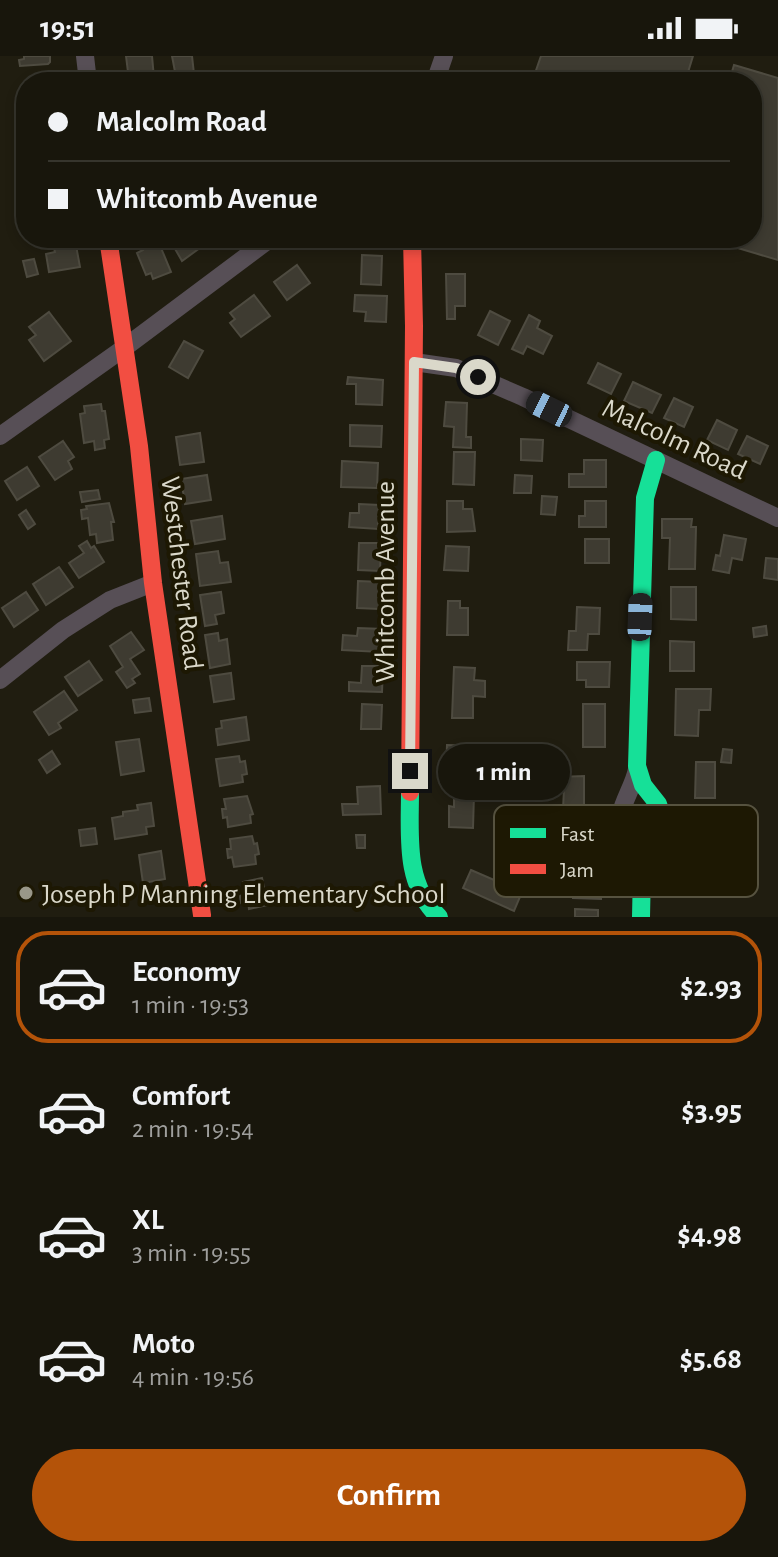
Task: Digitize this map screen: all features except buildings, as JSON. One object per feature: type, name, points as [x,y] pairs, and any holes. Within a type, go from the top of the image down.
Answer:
[{"type":"street","name":"Westchester Road","points":[[109,248],[139,446],[153,583],[202,915]]},
{"type":"street","points":[[0,436],[258,248]]},
{"type":"street","name":"Whitcomb Avenue","points":[[412,248],[412,861],[418,892],[428,909],[439,917]]},
{"type":"street","name":"Malcolm Road","points":[[414,362],[456,368],[778,518]]},
{"type":"street","points":[[624,805],[634,785],[637,766],[645,498],[656,460]]},
{"type":"street","points":[[0,680],[63,630],[110,600],[153,583]]},
{"type":"street","points":[[637,766],[643,785],[658,805]]},
{"type":"street","points":[[641,897],[641,917]]},
{"type":"traffic: fast","points":[[656,460],[645,498],[637,766],[643,785],[658,805]]},
{"type":"traffic: fast","points":[[410,792],[410,842],[414,875],[428,904],[439,917]]},
{"type":"traffic: fast","points":[[641,897],[641,917]]},
{"type":"traffic: jam","points":[[109,248],[139,446],[153,583],[202,915]]},
{"type":"traffic: jam","points":[[410,792],[412,248]]},
{"type":"place","name":"Joseph P Manning Elementary School","points":[[26,893]]},
{"type":"route","points":[[410,771],[414,362],[456,368],[478,377]]}]
